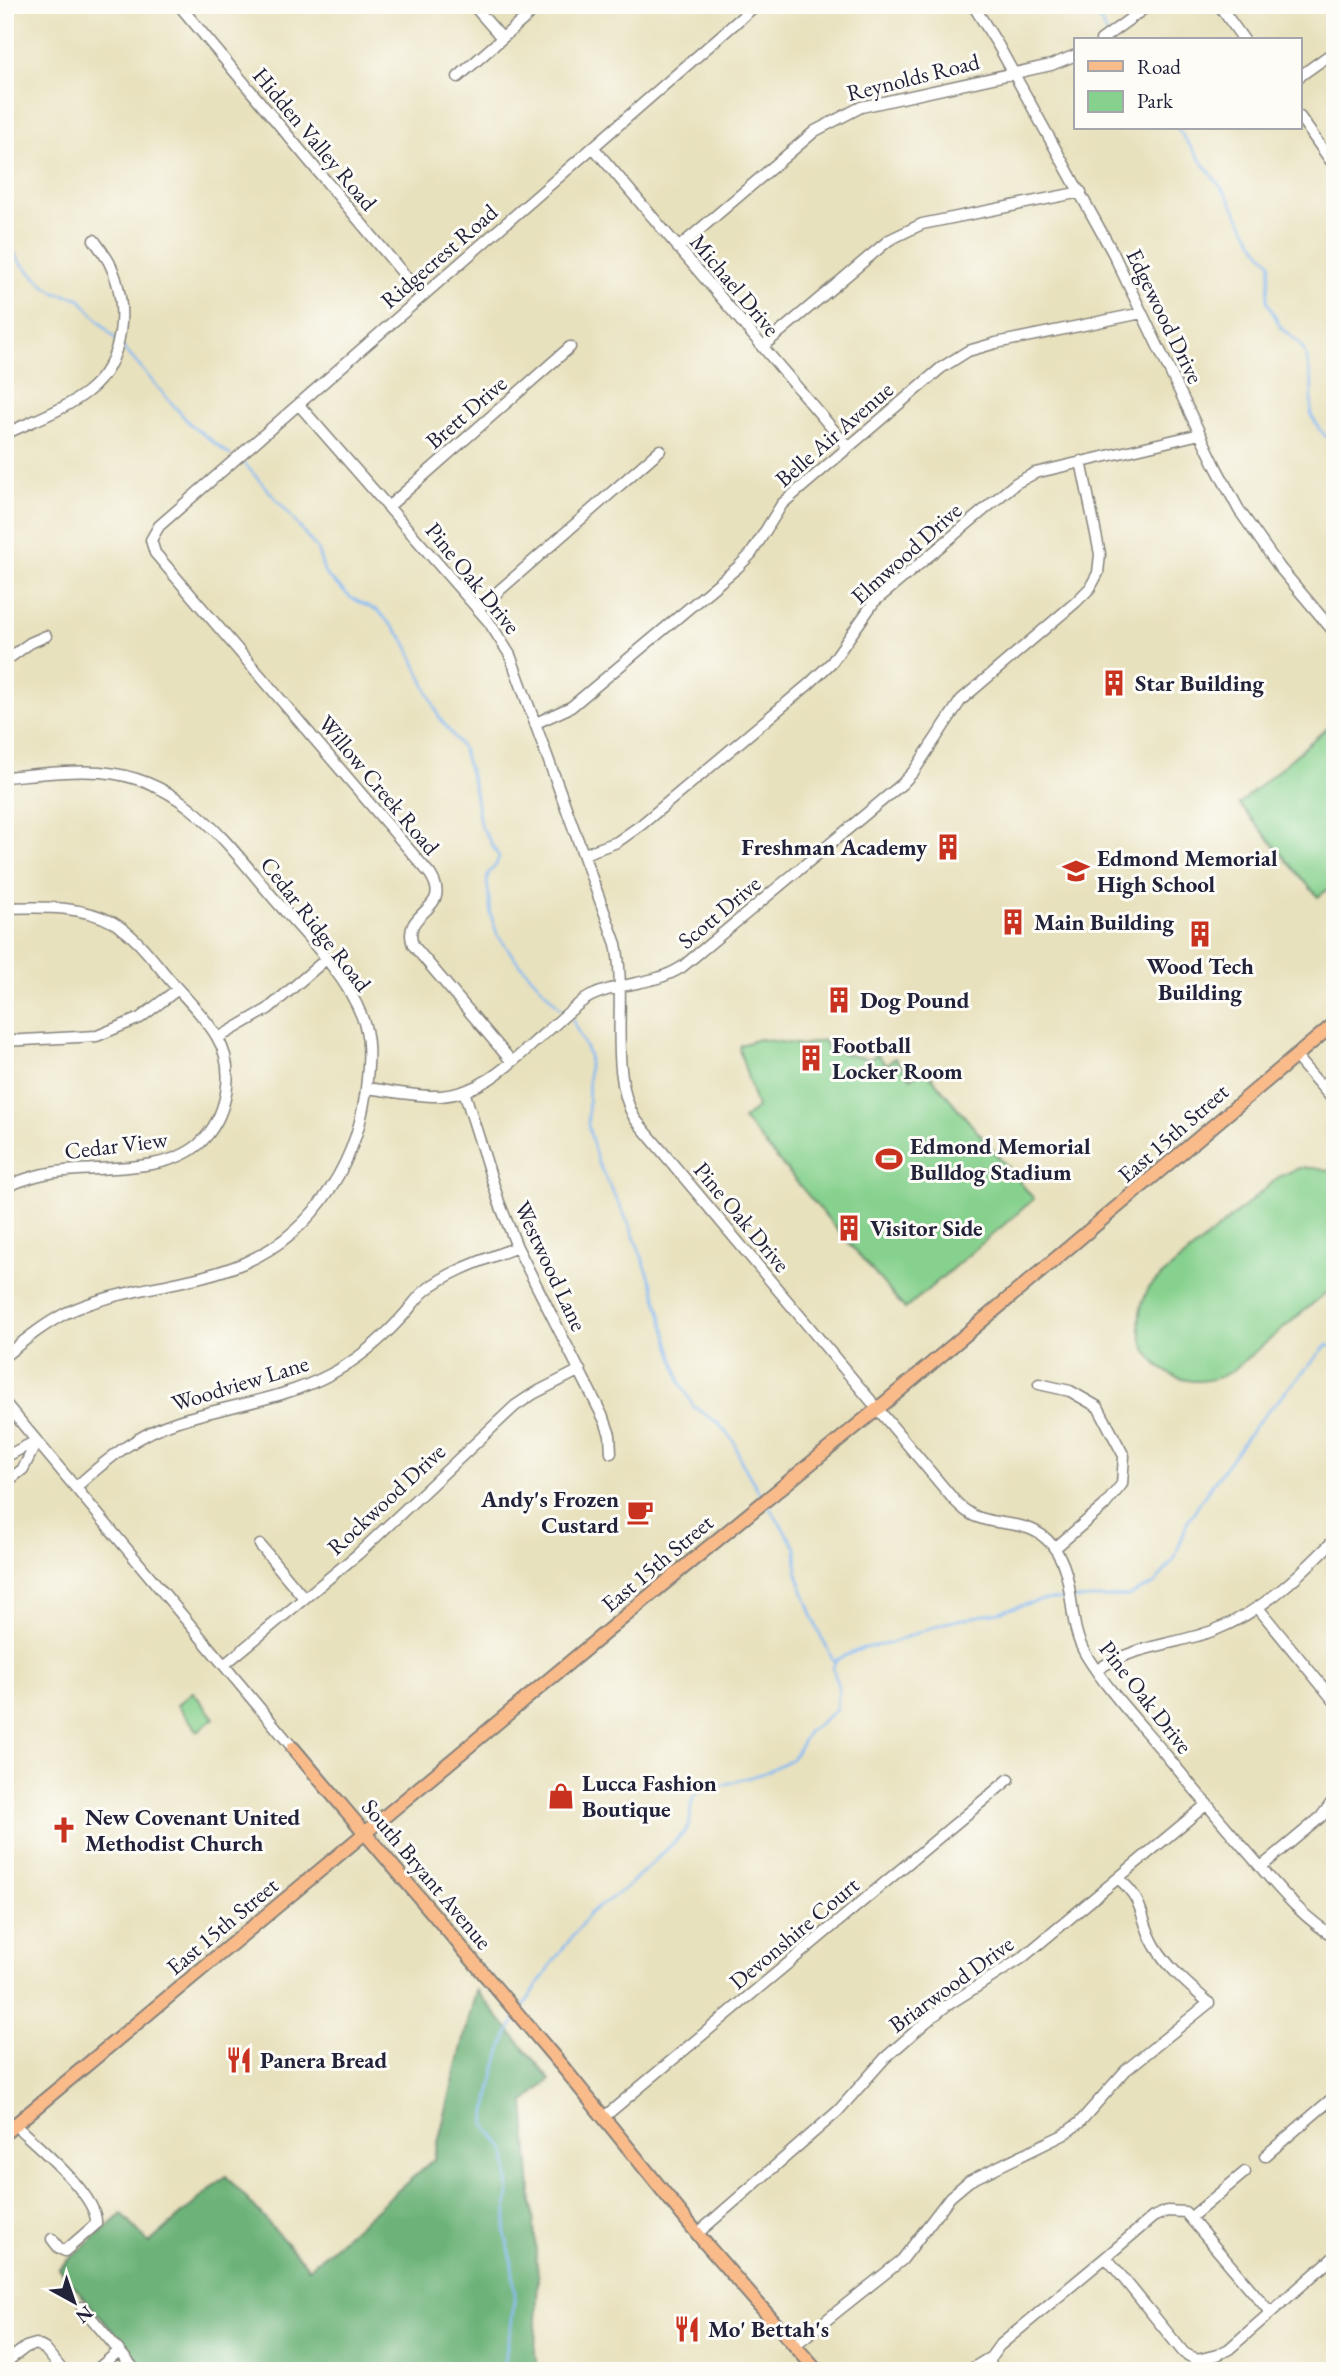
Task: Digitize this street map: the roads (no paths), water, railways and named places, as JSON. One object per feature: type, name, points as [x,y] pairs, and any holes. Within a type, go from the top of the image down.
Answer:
[{"type":"main road","name":"East 15th Street","points":[[10,2129],[878,1409],[1335,1023]]},
{"type":"main road","name":"South Bryant Avenue","points":[[293,1748],[604,2117],[697,2234],[817,2371]]},
{"type":"street","name":"Hidden Valley Road","points":[[179,5],[422,296]]},
{"type":"street","points":[[473,5],[502,38]]},
{"type":"street","points":[[458,77],[540,5]]},
{"type":"street","name":"Ridgecrest Road","points":[[151,540],[159,526],[756,5]]},
{"type":"street","name":"Edgewood Drive","points":[[973,5],[1081,192],[1200,434],[1251,528],[1280,568],[1335,633]]},
{"type":"street","points":[[1104,38],[1149,5]]},
{"type":"street","points":[[1219,5],[1243,38]]},
{"type":"street","points":[[1302,75],[1335,51]]},
{"type":"street","name":"Reynolds Road","points":[[678,248],[815,131],[836,118],[875,103],[1051,65],[1074,56]]},
{"type":"street","points":[[1302,120],[1335,167]]},
{"type":"street","name":"Michael Drive","points":[[593,147],[848,447]]},
{"type":"street","points":[[762,347],[889,240],[922,224],[1081,192]]},
{"type":"street","points":[[5,434],[78,399],[100,379],[112,361],[121,326],[120,293],[109,261],[94,240]]},
{"type":"street","name":"Belle Air Avenue","points":[[536,723],[571,707],[747,559],[782,504],[941,368],[968,351],[996,343],[1142,313]]},
{"type":"street","name":"Brett Drive","points":[[388,507],[570,347]]},
{"type":"street","name":"Pine Oak Drive","points":[[299,405],[478,608],[510,655],[616,944],[622,1074],[626,1102],[635,1119],[961,1507],[977,1518],[1017,1524],[1034,1531],[1046,1538],[1055,1548],[1069,1584],[1074,1627],[1080,1643],[1097,1670],[1207,1804],[1302,1913],[1335,1937]]},
{"type":"street","name":"Elmwood Drive","points":[[584,855],[617,842],[641,825],[809,684],[832,662],[874,602],[1016,483],[1035,472],[1200,434]]},
{"type":"street","points":[[478,608],[660,450]]},
{"type":"street","name":"Scott Drive","points":[[367,1088],[437,1096],[464,1091],[488,1080],[588,997],[620,986],[652,981],[682,967],[902,784],[961,700],[1090,588],[1098,573],[1100,554],[1081,461]]},
{"type":"street","name":"Willow Creek Road","points":[[151,540],[155,553],[430,874],[436,885],[437,897],[432,906],[414,923],[411,932],[413,945],[512,1062]]},
{"type":"street","points":[[5,661],[30,643],[46,636]]},
{"type":"street","name":"Cedar Ridge Road","points":[[5,777],[76,771],[129,776],[174,795],[196,811],[213,827],[345,984],[363,1020],[369,1052],[367,1088],[355,1137],[334,1185],[316,1209],[276,1245],[243,1263],[223,1270],[68,1312],[37,1330],[5,1356]]},
{"type":"street","points":[[5,908],[74,909],[114,923],[142,947],[218,1038],[261,1014],[325,960]]},
{"type":"street","points":[[5,1041],[97,1036],[140,1018],[178,989]]},
{"type":"street","name":"Cedar View","points":[[5,1187],[52,1172],[159,1163],[190,1151],[213,1128],[224,1105],[227,1072],[218,1038]]},
{"type":"street","points":[[1296,1056],[1335,1102]]},
{"type":"street","points":[[1321,1086],[1335,1074]]},
{"type":"street","name":"Westwood Lane","points":[[464,1091],[499,1202],[517,1247],[605,1420],[610,1435],[611,1454]]},
{"type":"street","name":"Woodview Lane","points":[[76,1487],[131,1443],[176,1421],[267,1399],[307,1386],[332,1373],[377,1342],[430,1287],[517,1247]]},
{"type":"street","name":"Rockwood Drive","points":[[224,1665],[358,1554],[515,1406],[580,1370]]},
{"type":"street","points":[[1039,1384],[1070,1391],[1098,1407],[1124,1457],[1122,1484],[1104,1506],[1055,1548]]},
{"type":"street","name":"South Bryant Avenue","points":[[5,1403],[293,1748]]},
{"type":"street","points":[[5,1457],[37,1441]]},
{"type":"street","points":[[5,1483],[23,1469],[37,1441]]},
{"type":"street","points":[[1097,1670],[1124,1656],[1213,1631],[1259,1609],[1335,1539]]},
{"type":"street","points":[[260,1545],[304,1598]]},
{"type":"street","points":[[1259,1609],[1335,1702]]},
{"type":"street","name":"Devonshire Court","points":[[604,2117],[1010,1779]]},
{"type":"street","points":[[1261,1867],[1321,1817],[1335,1798]]},
{"type":"street","name":"Briarwood Drive","points":[[697,2234],[838,2111],[885,2058],[926,2022],[1022,1958],[1207,1804]]},
{"type":"street","points":[[795,2345],[902,2260],[938,2211],[969,2181],[1071,2129],[1126,2070],[1209,2003],[1181,1977],[1156,1947],[1132,1891],[1119,1879]]},
{"type":"street","points":[[1265,2156],[1335,2096]]},
{"type":"street","points":[[10,2129],[63,2170],[85,2194],[96,2218],[96,2224],[65,2251],[52,2239]]},
{"type":"street","points":[[1191,2218],[1245,2172]]},
{"type":"street","points":[[968,2371],[991,2357],[999,2346],[1153,2217],[1167,2211],[1185,2212],[1270,2312]]},
{"type":"street","points":[[1106,2257],[1184,2353],[1197,2360],[1229,2349],[1335,2256]]},
{"type":"street","points":[[82,2307],[135,2371]]},
{"type":"street","points":[[5,2363],[26,2347],[36,2344],[45,2349],[63,2371]]},
{"type":"street","points":[[95,2371],[119,2351]]},
{"type":"street","points":[[989,2371],[991,2357]]},
{"type":"waterway","points":[[1091,5],[1107,33]]},
{"type":"waterway","points":[[1178,130],[1228,197],[1253,241],[1271,263],[1267,301],[1281,328],[1300,344],[1306,355],[1312,383],[1311,415],[1335,446]]},
{"type":"waterway","points":[[5,239],[21,263],[45,286],[56,293],[79,298],[116,340]]},
{"type":"waterway","points":[[120,344],[190,424],[230,455]]},
{"type":"waterway","points":[[244,463],[317,549],[325,574],[351,598],[378,611],[403,638],[439,717],[462,748],[474,786],[480,824],[499,857],[488,874],[487,881],[491,915],[497,934],[513,956],[561,1009]]},
{"type":"waterway","points":[[572,1019],[589,1055],[588,1125],[598,1163],[630,1226],[653,1286],[680,1382],[694,1407],[718,1423],[734,1442],[741,1461],[763,1499]]},
{"type":"waterway","points":[[1075,1599],[1129,1596],[1154,1584],[1174,1560],[1187,1523],[1202,1499],[1254,1427],[1327,1345],[1335,1348]]},
{"type":"waterway","points":[[521,2010],[590,1913],[627,1887],[686,1831],[696,1793],[764,1773],[792,1759],[808,1732],[835,1711],[839,1692],[833,1667],[835,1664],[817,1628],[797,1574],[796,1548],[767,1504]]},
{"type":"waterway","points":[[835,1664],[836,1660],[863,1648],[888,1644],[944,1623],[999,1612],[1040,1600],[1068,1599]]},
{"type":"waterway","points":[[502,2371],[515,2292],[505,2232],[509,2191],[506,2151],[485,2124],[492,2084],[504,2042],[516,2019]]},
{"type":"place","name":"Star Building","points":[[1114,683]]},
{"type":"place","name":"Freshman Academy","points":[[948,847]]},
{"type":"place","name":"Edmond Memorial High School","points":[[1076,871]]},
{"type":"place","name":"Main Building","points":[[1013,922]]},
{"type":"place","name":"Wood Tech Building","points":[[1200,934]]},
{"type":"place","name":"Dog Pound","points":[[839,1000]]},
{"type":"place","name":"Football Locker Room","points":[[811,1058]]},
{"type":"place","name":"Edmond Memorial Bulldog Stadium","points":[[889,1159]]},
{"type":"place","name":"Visitor Side","points":[[849,1228]]},
{"type":"place","name":"Andy's Frozen Custard","points":[[640,1512]]},
{"type":"place","name":"Lucca Fashion Boutique","points":[[561,1796]]},
{"type":"place","name":"New Covenant United Methodist Church","points":[[64,1830]]},
{"type":"place","name":"Panera Bread","points":[[239,2060]]},
{"type":"place","name":"Mo' Bettah's","points":[[687,2329]]}]
